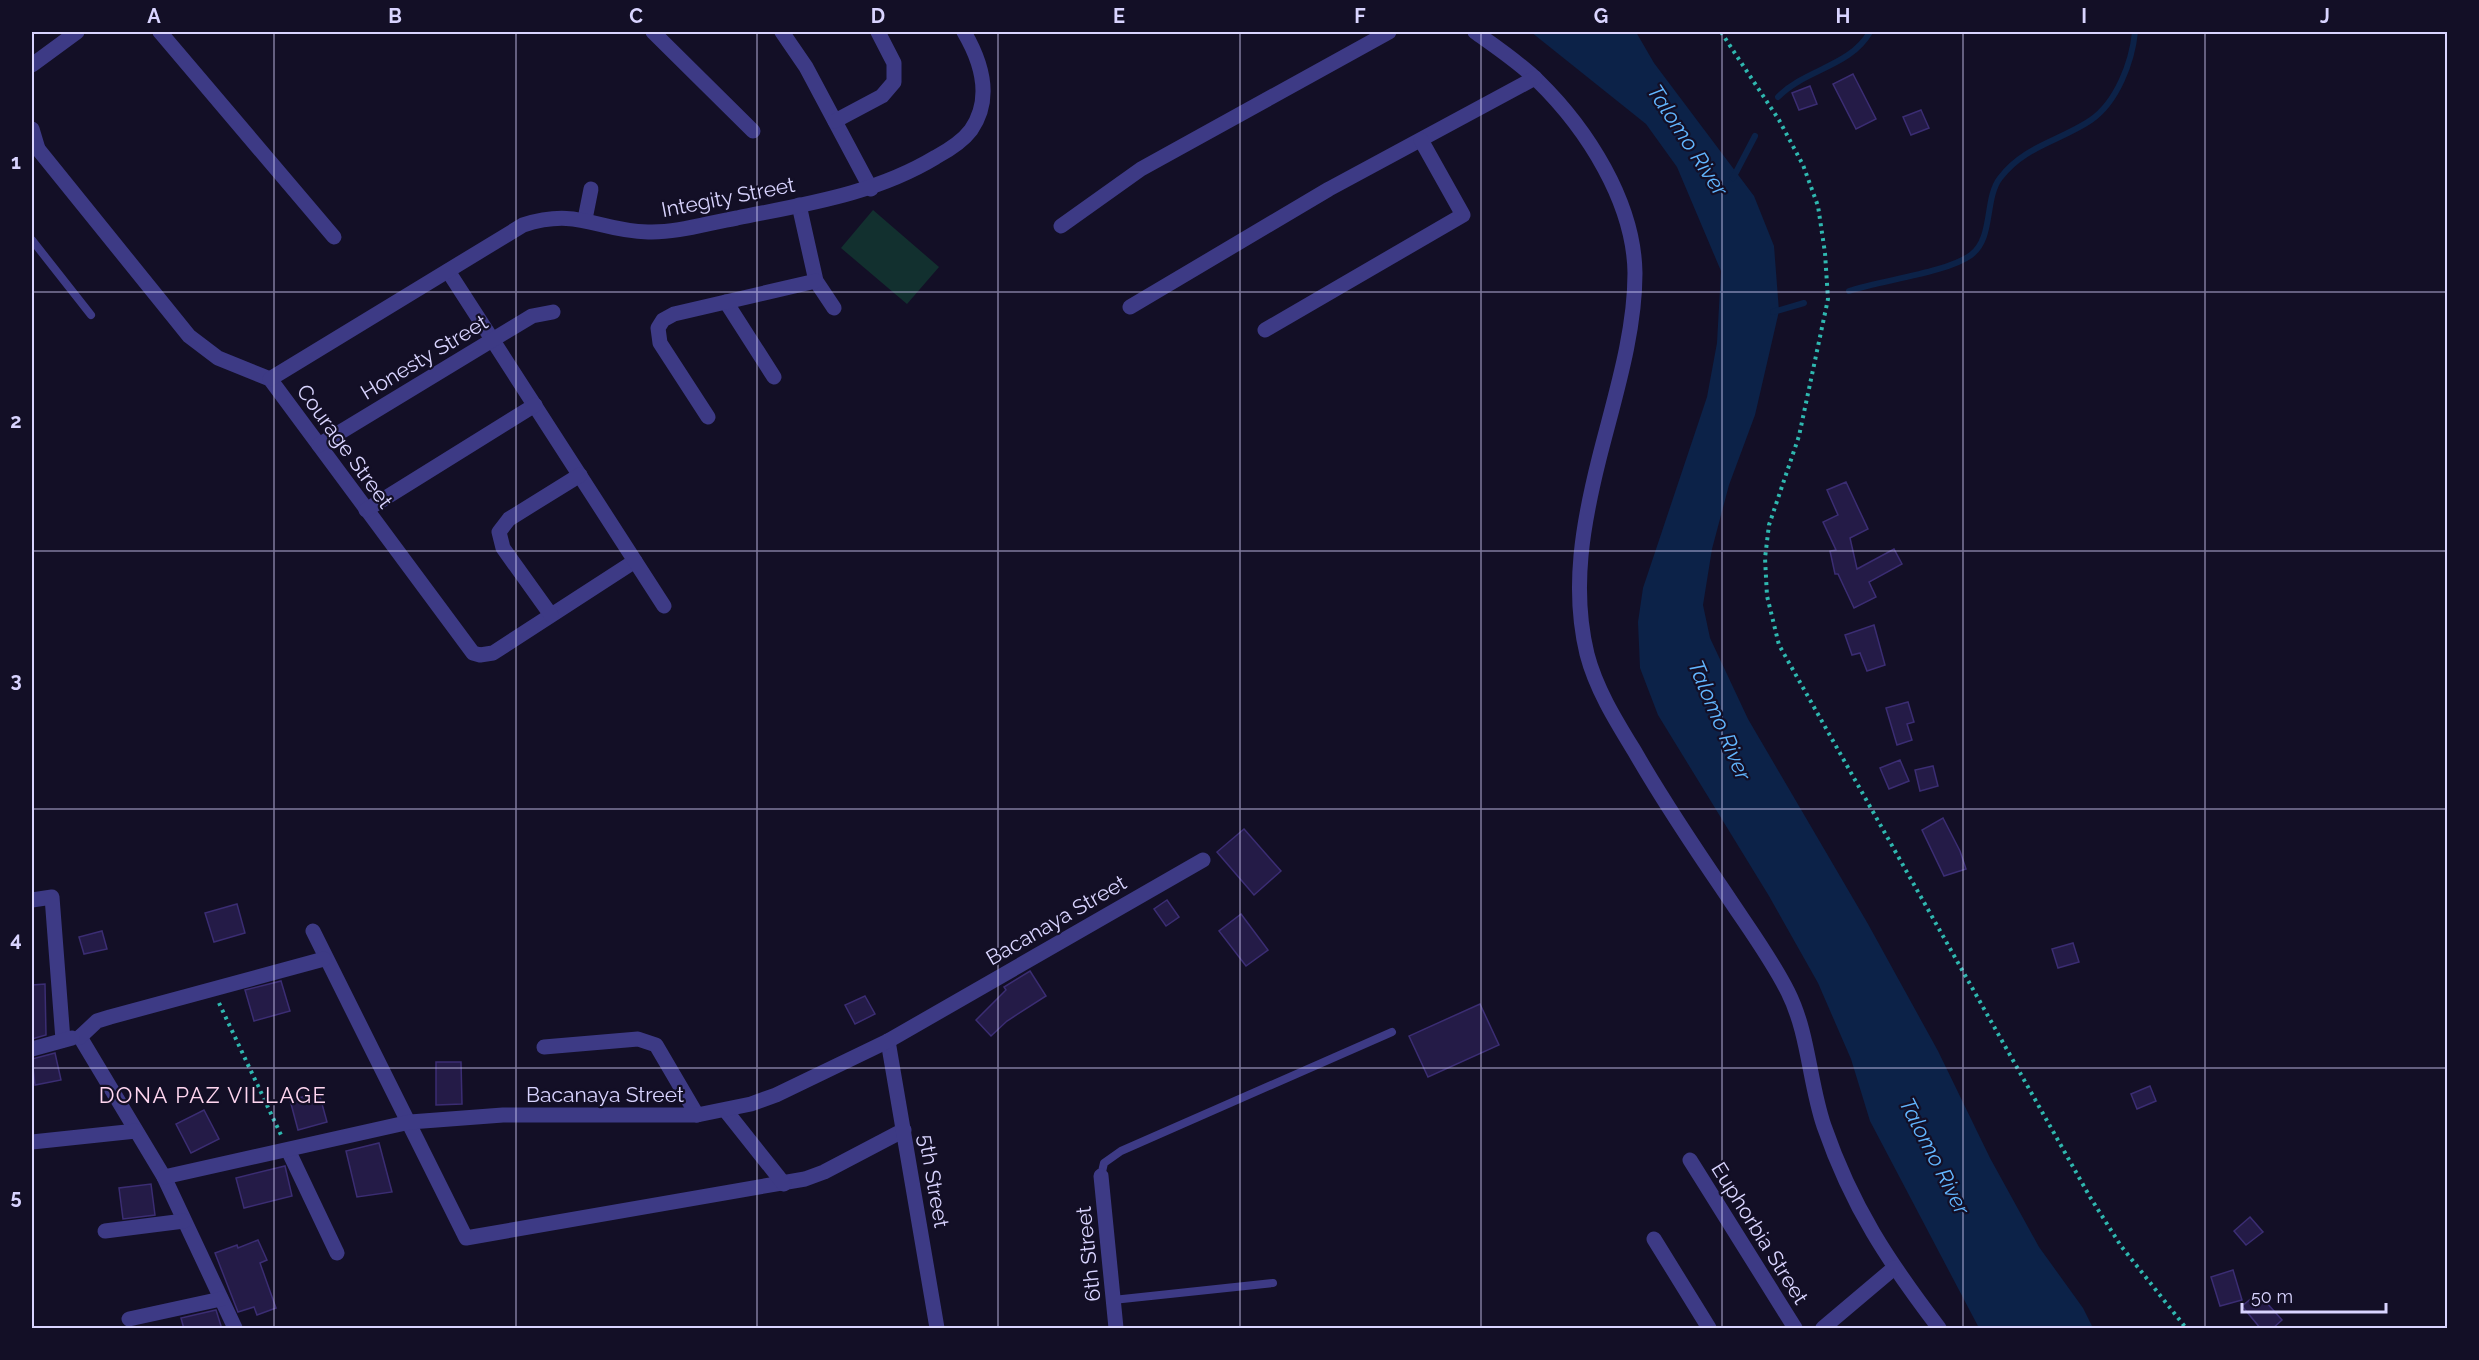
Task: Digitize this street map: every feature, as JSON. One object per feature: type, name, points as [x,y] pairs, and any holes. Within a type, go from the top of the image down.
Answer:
[{"type":"street","points":[[32,65],[77,32]]},
{"type":"street","points":[[160,32],[334,237]]},
{"type":"street","points":[[653,32],[753,131]]},
{"type":"street","points":[[782,32],[806,67],[871,189]]},
{"type":"street","points":[[835,121],[882,96],[894,82],[894,63],[878,32]]},
{"type":"street","name":"Integity Street","points":[[270,379],[523,225],[544,219],[585,219],[631,230],[669,231],[871,189],[920,167],[963,139],[973,128],[981,99],[983,72],[978,57],[964,32]]},
{"type":"street","points":[[1061,226],[1141,169],[1389,32]]},
{"type":"street","points":[[1475,32],[1535,78],[1561,104],[1587,141],[1612,184],[1629,225],[1635,271],[1631,318],[1591,491],[1578,576],[1580,618],[1588,657],[1599,688],[1648,776],[1766,953],[1788,992],[1801,1020],[1814,1092],[1824,1127],[1860,1211],[1894,1268],[1939,1329]]},
{"type":"street","points":[[1130,307],[1311,200],[1535,78]]},
{"type":"street","name":"Courage Street","points":[[32,129],[35,147],[189,336],[218,358],[270,379],[473,652],[480,655],[493,653],[635,561]]},
{"type":"street","points":[[1265,330],[1463,214],[1421,140]]},
{"type":"street","points":[[585,219],[591,189]]},
{"type":"street","points":[[799,205],[816,281],[834,308]]},
{"type":"street","points":[[448,271],[664,606]]},
{"type":"street","points":[[708,417],[660,343],[658,328],[663,320],[674,314],[816,281]]},
{"type":"street","points":[[726,302],[774,377]]},
{"type":"street","name":"Honesty Street","points":[[319,445],[532,316],[553,312]]},
{"type":"street","points":[[366,510],[535,405]]},
{"type":"street","points":[[551,615],[502,548],[500,532],[509,519],[580,475]]},
{"type":"street","name":"Bacanaya Street","points":[[164,1177],[410,1122],[503,1115],[696,1115],[726,1111],[777,1095],[888,1041],[1203,860]]},
{"type":"street","points":[[32,900],[52,897],[63,1040]]},
{"type":"street","points":[[313,931],[324,958],[410,1122],[466,1238],[784,1184],[824,1173],[904,1130]]},
{"type":"street","points":[[32,1049],[80,1037],[88,1028],[104,1019],[324,958]]},
{"type":"street","points":[[80,1037],[164,1177],[235,1329]]},
{"type":"street","points":[[544,1047],[638,1039],[656,1045],[696,1115]]},
{"type":"street","name":"5th Street","points":[[888,1041],[937,1329]]},
{"type":"street","points":[[726,1111],[784,1184]]},
{"type":"street","points":[[32,1142],[136,1131]]},
{"type":"street","points":[[288,1149],[337,1253]]},
{"type":"street","name":"Euphorbia Street","points":[[1690,1160],[1795,1329]]},
{"type":"street","name":"6th Street","points":[[1101,1176],[1116,1329]]},
{"type":"street","points":[[105,1232],[184,1221]]},
{"type":"street","points":[[1654,1239],[1709,1329]]},
{"type":"street","points":[[1823,1329],[1894,1268]]},
{"type":"street","points":[[129,1319],[221,1299]]},
{"type":"lane","points":[[32,240],[91,315]]},
{"type":"lane","points":[[1101,1176],[1104,1163],[1121,1151],[1392,1032]]},
{"type":"lane","points":[[1113,1300],[1273,1282]]},
{"type":"path","points":[[1721,32],[1779,120],[1803,165],[1818,206],[1825,253],[1828,299],[1799,436],[1769,525],[1766,547],[1767,596],[1779,645],[2090,1197],[2121,1246],[2186,1329]]},
{"type":"path","points":[[213,989],[288,1149]]},
{"type":"green space","points":[[873,210],[939,267],[907,304],[841,248]]},
{"type":"water","name":"Talomo River","points":[[1531,32],[1636,32],[1654,63],[1754,196],[1774,246],[1779,311],[1755,415],[1729,485],[1712,549],[1703,605],[1710,638],[1748,719],[1868,924],[1938,1051],[1990,1158],[2039,1247],[2083,1308],[2093,1328],[1979,1328],[1870,1121],[1851,1059],[1818,983],[1769,896],[1658,715],[1640,668],[1638,622],[1643,588],[1707,397],[1717,343],[1721,271],[1677,167],[1646,124]]},
{"type":"building","points":[[1853,74],[1876,119],[1856,129],[1833,84]]},
{"type":"building","points":[[1810,86],[1817,104],[1799,110],[1792,93]]},
{"type":"building","points":[[1921,110],[1929,128],[1911,135],[1903,117]]},
{"type":"building","points":[[1846,482],[1868,529],[1850,538],[1857,569],[1894,549],[1902,564],[1869,582],[1876,597],[1854,608],[1838,574],[1835,574],[1830,551],[1836,550],[1823,522],[1838,515],[1827,490]]},
{"type":"building","points":[[1874,625],[1885,665],[1867,671],[1860,653],[1852,655],[1845,635]]},
{"type":"building","points":[[1908,702],[1914,722],[1907,724],[1912,740],[1897,745],[1886,708]]},
{"type":"building","points":[[1900,760],[1909,781],[1889,789],[1880,768]]},
{"type":"building","points":[[1933,766],[1938,786],[1920,791],[1915,770]]},
{"type":"building","points":[[1943,818],[1960,851],[1966,869],[1944,876],[1922,830]]},
{"type":"building","points":[[1244,829],[1281,871],[1254,895],[1217,852]]},
{"type":"building","points":[[1167,900],[1179,917],[1166,926],[1154,909]]},
{"type":"building","points":[[237,904],[245,933],[214,942],[205,913]]},
{"type":"building","points":[[1241,914],[1268,950],[1246,966],[1219,931]]},
{"type":"building","points":[[102,931],[107,949],[84,954],[79,937]]},
{"type":"building","points":[[2073,943],[2079,962],[2058,968],[2052,949]]},
{"type":"building","points":[[1030,971],[1046,996],[1007,1021],[991,1036],[976,1020],[1006,990],[1004,987]]},
{"type":"building","points":[[281,981],[290,1011],[254,1021],[245,990]]},
{"type":"building","points":[[45,984],[46,1035],[32,1039],[32,985]]},
{"type":"building","points":[[865,996],[875,1014],[855,1024],[845,1005]]},
{"type":"building","points":[[1480,1004],[1499,1045],[1428,1077],[1409,1036]]},
{"type":"building","points":[[55,1053],[61,1080],[35,1085],[32,1059]]},
{"type":"building","points":[[436,1062],[461,1062],[462,1104],[436,1105]]},
{"type":"building","points":[[2150,1086],[2156,1101],[2137,1109],[2131,1094]]},
{"type":"building","points":[[319,1093],[327,1122],[298,1130],[290,1100]]},
{"type":"building","points":[[204,1110],[219,1139],[191,1153],[176,1124]]},
{"type":"building","points":[[379,1143],[392,1192],[357,1197],[346,1151]]},
{"type":"building","points":[[285,1166],[292,1196],[244,1208],[236,1178]]},
{"type":"building","points":[[151,1184],[155,1215],[123,1219],[119,1188]]},
{"type":"building","points":[[2250,1217],[2263,1232],[2246,1245],[2234,1231]]},
{"type":"building","points":[[258,1240],[267,1260],[260,1263],[276,1308],[257,1315],[254,1307],[238,1312],[215,1253],[237,1245],[238,1248]]},
{"type":"building","points":[[2233,1270],[2242,1300],[2220,1306],[2211,1277]]},
{"type":"building","points":[[2258,1293],[2282,1320],[2272,1329],[2261,1329],[2242,1306]]},
{"type":"building","points":[[216,1310],[222,1329],[184,1329],[181,1318]]},
{"type":"waterway","points":[[1778,97],[1801,80],[1851,53],[1870,32]]},
{"type":"waterway","points":[[1849,291],[1946,267],[1971,255],[1983,239],[1992,196],[2000,178],[2020,158],[2079,127],[2100,112],[2116,92],[2122,80],[2131,56],[2135,32]]},
{"type":"waterway","name":"Talomo River","points":[[1733,178],[1755,136]]},
{"type":"waterway","points":[[1773,312],[1804,303]]},
{"type":"district","name":"DONA PAZ VILLAGE","points":[[213,1095]]}]
